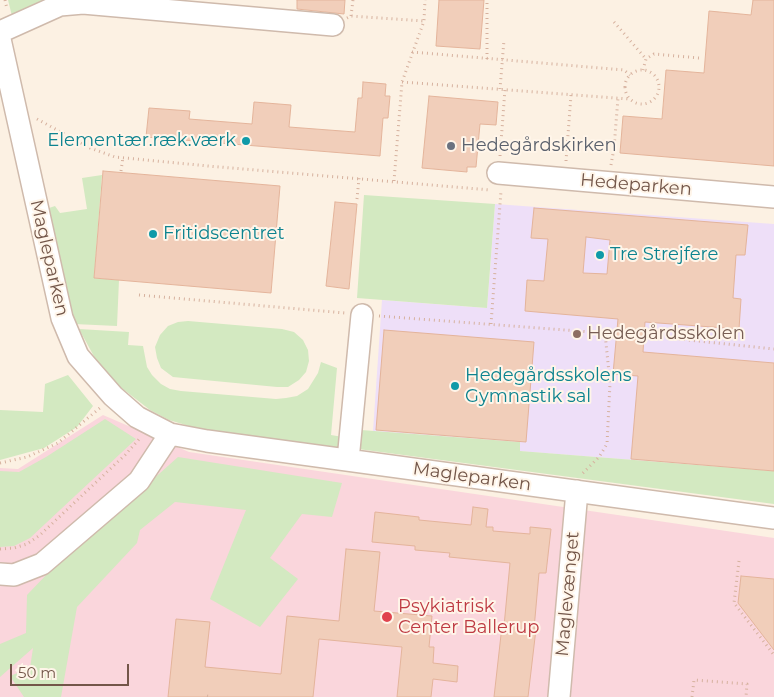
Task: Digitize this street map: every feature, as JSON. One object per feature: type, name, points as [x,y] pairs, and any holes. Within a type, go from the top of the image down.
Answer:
[{"type":"street","points":[[0,32],[60,6],[83,3],[342,20]]},
{"type":"street","name":"Magleparken","points":[[0,39],[62,318],[78,356],[113,396],[137,417],[161,429],[207,441],[774,518]]},
{"type":"street","name":"Hedeparken","points":[[499,182],[565,179],[774,197]]},
{"type":"street","points":[[348,460],[362,315]]},
{"type":"street","points":[[0,574],[14,575],[42,564],[139,481],[161,429]]},
{"type":"street","name":"Maglevænget","points":[[559,697],[577,491]]},
{"type":"path","points":[[353,0],[342,20],[424,20]]},
{"type":"path","points":[[34,118],[90,148],[115,157],[394,181],[402,82],[424,20],[425,0]]},
{"type":"path","points":[[487,59],[488,0]]},
{"type":"path","points":[[614,22],[646,60]]},
{"type":"path","points":[[491,324],[504,40]]},
{"type":"path","points":[[412,52],[624,70],[630,74]]},
{"type":"path","points":[[643,70],[646,60],[654,54],[699,58]]},
{"type":"path","points":[[402,82],[629,99],[641,105],[648,104],[658,95],[658,81],[655,76],[643,70],[630,74],[624,87],[629,99]]},
{"type":"path","points":[[565,179],[571,95]]},
{"type":"path","points":[[612,160],[618,98]]},
{"type":"path","points":[[121,172],[122,158]]},
{"type":"path","points":[[357,199],[359,178]]},
{"type":"path","points":[[577,491],[578,478],[598,457],[607,444],[610,383],[605,333]]},
{"type":"path","points":[[679,339],[774,349]]},
{"type":"path","points":[[0,463],[27,457],[58,443],[92,416],[113,396]]},
{"type":"path","points":[[0,550],[28,544],[40,536],[125,455],[161,429]]},
{"type":"path","points":[[739,561],[734,602],[774,655]]},
{"type":"path","points":[[692,697],[694,680],[747,684],[746,697]]},
{"type":"path","points":[[207,696],[211,697]]},
{"type":"shaded area","name":"Hedegårdsskolen","points":[[495,204],[774,224],[774,471],[519,451],[520,442],[373,431],[382,300],[487,308]]},
{"type":"shaded area","name":"Psykiatrisk Center Ballerup","points":[[103,415],[189,452],[774,538],[774,697],[0,697],[0,468],[18,469]]},
{"type":"green space","points":[[8,0],[43,0],[12,16]]},
{"type":"green space","points":[[102,175],[94,278],[119,280],[117,326],[74,324],[49,208],[55,206],[60,213],[87,209],[82,178]]},
{"type":"green space","points":[[364,195],[495,204],[487,308],[357,298]]},
{"type":"green space","points":[[188,321],[282,329],[294,332],[303,340],[308,350],[309,361],[306,372],[299,380],[288,387],[173,377],[161,368],[155,347],[160,335],[168,326]]},
{"type":"green space","points":[[79,329],[129,332],[128,345],[143,346],[147,367],[152,375],[161,384],[170,389],[181,391],[276,399],[286,398],[297,396],[308,389],[318,373],[321,362],[337,368],[331,435],[343,437],[342,445],[337,448],[259,438],[199,429],[169,420],[150,410],[119,386],[96,360]]},
{"type":"green space","points":[[68,375],[93,406],[77,427],[44,448],[0,460],[0,410],[43,412],[45,384]]},
{"type":"green space","points":[[105,419],[136,439],[30,538],[14,546],[0,547],[0,471],[19,472]]},
{"type":"green space","points":[[361,430],[520,442],[520,451],[774,471],[774,504],[358,449]]},
{"type":"green space","points":[[178,457],[342,483],[332,517],[302,514],[270,558],[298,579],[260,627],[210,599],[246,510],[175,502],[140,530],[137,543],[77,607],[61,697],[24,697],[10,676],[30,668],[33,648],[0,677],[0,644],[26,633],[27,595],[49,572]]},
{"type":"building","points":[[297,0],[345,0],[344,14],[297,9]]},
{"type":"building","points":[[439,0],[484,0],[480,49],[436,46]]},
{"type":"building","points":[[753,0],[774,0],[774,166],[620,153],[623,116],[662,119],[666,70],[704,73],[709,11],[751,15]]},
{"type":"building","points":[[363,82],[386,84],[385,96],[390,96],[388,118],[383,118],[380,156],[146,137],[149,108],[190,111],[189,119],[252,124],[254,102],[291,105],[289,127],[355,132],[358,98],[362,98]]},
{"type":"building","name":"Hedegårdskirken","points":[[429,96],[498,102],[496,125],[480,124],[476,167],[467,167],[467,172],[422,168]]},
{"type":"building","name":"Fritidscentret","points":[[103,171],[280,186],[271,293],[94,278]]},
{"type":"building","points":[[335,202],[357,204],[349,289],[326,286]]},
{"type":"building","name":"Hedegårdsskolen","points":[[534,208],[748,225],[745,255],[736,255],[733,298],[741,299],[739,329],[645,322],[643,352],[774,363],[774,471],[631,459],[638,376],[613,374],[618,319],[525,311],[527,280],[544,281],[548,239],[531,238]],"holes":[[[586,237],[610,240],[607,274],[583,273]]]},
{"type":"building","name":"Hedegårdsskolens Gymnastik sal","points":[[384,330],[534,342],[526,442],[376,430]]},
{"type":"building","points":[[473,507],[488,509],[486,527],[493,527],[493,531],[530,534],[530,527],[551,529],[546,573],[539,573],[534,629],[536,629],[528,697],[494,697],[502,626],[504,626],[510,563],[449,557],[450,553],[415,550],[415,546],[372,542],[375,512],[419,517],[419,520],[471,525]]},
{"type":"building","points":[[346,549],[380,552],[374,611],[432,616],[429,647],[434,647],[433,663],[458,666],[457,682],[433,679],[431,697],[397,697],[402,647],[319,639],[313,697],[168,697],[176,619],[210,622],[205,667],[281,674],[287,616],[339,621]]},
{"type":"building","points":[[741,576],[774,579],[774,650],[738,603]]},
{"type":"place","name":"Elementær.ræk.værk","points":[[246,141]]},
{"type":"place","name":"Hedegårdskirken","points":[[451,146]]},
{"type":"place","name":"Fritidscentret","points":[[153,234]]},
{"type":"place","name":"Tre Strejfere","points":[[600,255]]},
{"type":"place","name":"Hedegårdsskolen","points":[[577,334]]},
{"type":"place","name":"Hedegårdsskolens Gymnastik sal","points":[[455,386]]},
{"type":"place","name":"Psykiatrisk Center Ballerup","points":[[387,617]]}]
